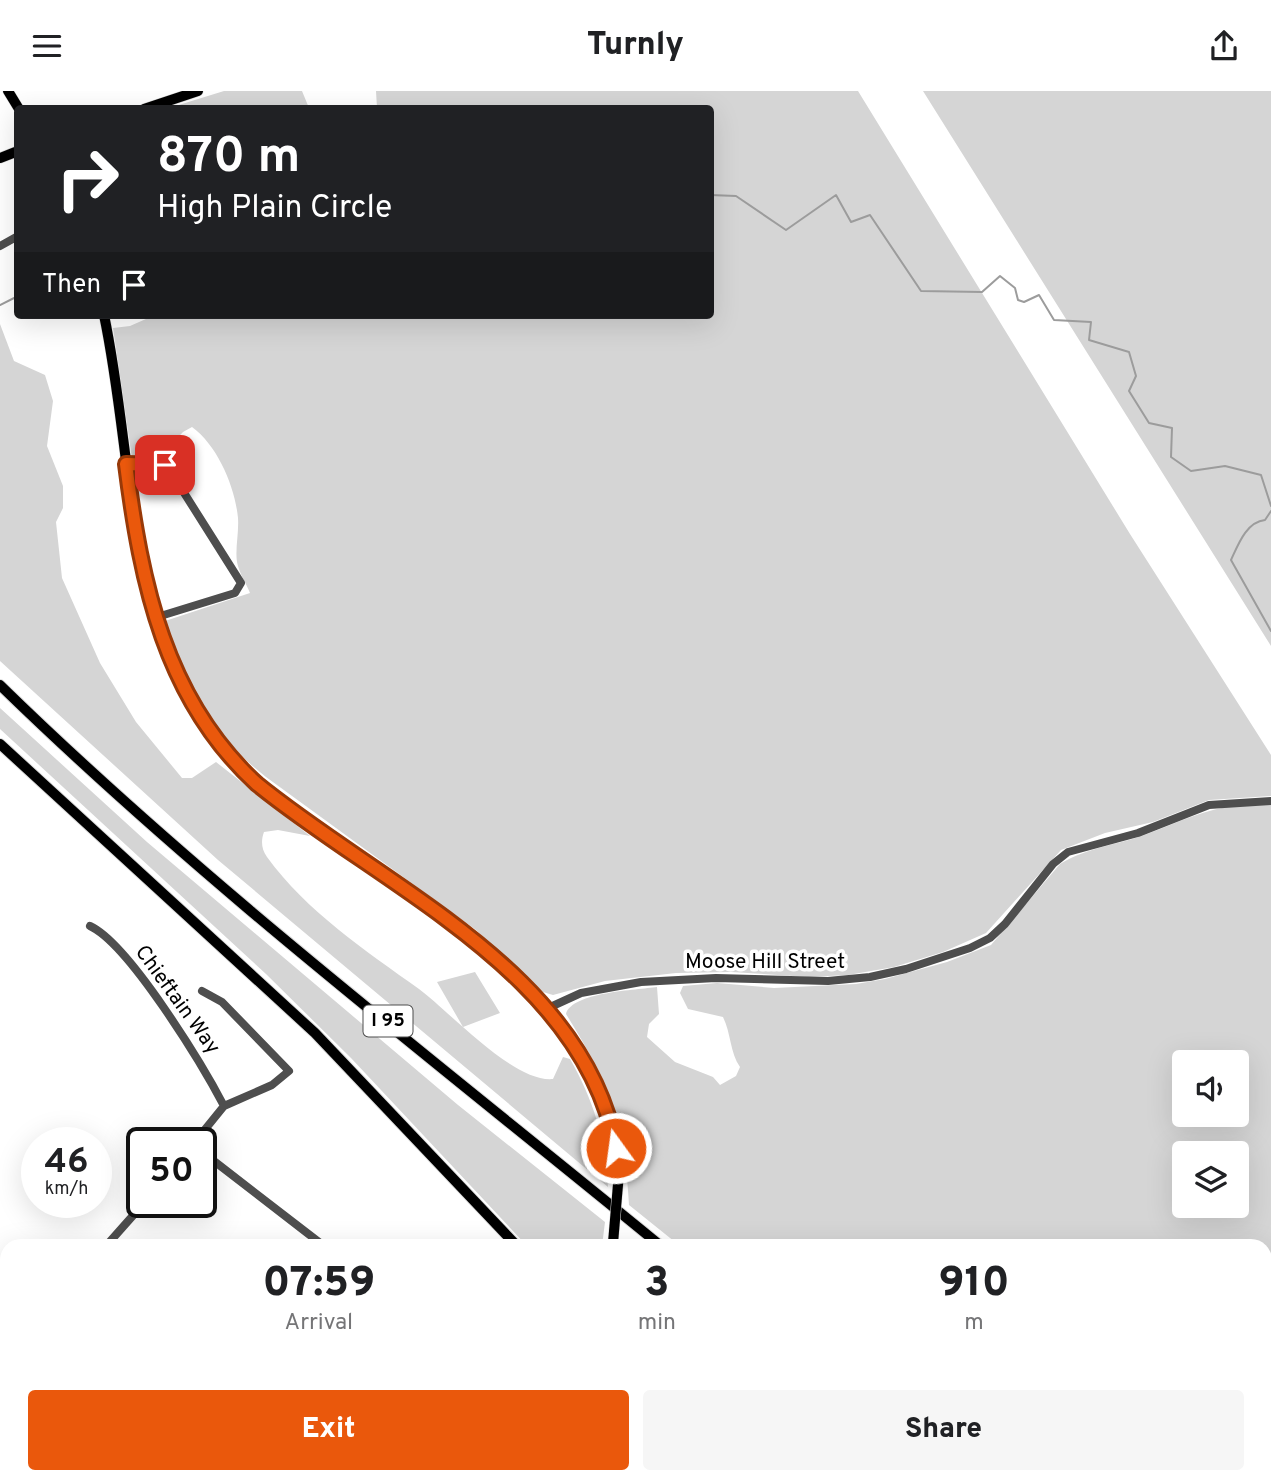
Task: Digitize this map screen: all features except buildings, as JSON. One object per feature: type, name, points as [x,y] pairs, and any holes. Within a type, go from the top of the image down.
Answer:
[{"type":"highway","name":"I 95","points":[[0,685],[94,774],[183,852],[653,1239]]},
{"type":"highway","name":"I 95","points":[[0,744],[315,1033],[510,1239]]},
{"type":"main road","points":[[156,105],[198,91]]},
{"type":"main road","points":[[105,319],[116,382],[136,544],[154,618],[173,666],[198,714],[244,772],[270,794],[484,950],[546,1009],[577,1048],[595,1081],[612,1126],[619,1173],[613,1239]]},
{"type":"street","points":[[126,464],[155,463],[169,469],[241,583],[234,593],[154,618]]},
{"type":"street","name":"Moose Hill Street","points":[[546,1009],[581,993],[640,982],[716,978],[828,981],[870,977],[906,969],[970,948],[990,938],[1005,924],[1053,865],[1068,852],[1138,833],[1202,807],[1234,802],[1271,801]]},
{"type":"street","name":"Chieftain Way","points":[[90,926],[111,939],[196,1054],[224,1105]]},
{"type":"street","points":[[202,991],[222,1002],[289,1071],[272,1085],[224,1105],[207,1127]]},
{"type":"street","points":[[217,1164],[306,1239]]},
{"type":"street","points":[[112,1239],[131,1218]]},
{"type":"shaded area","points":[[224,91],[302,91],[308,105],[179,105]]},
{"type":"shaded area","points":[[376,91],[858,91],[1130,534],[1271,755],[1271,796],[1209,800],[1153,822],[1105,833],[1061,850],[986,933],[943,952],[894,967],[848,975],[809,977],[731,972],[676,973],[605,981],[553,995],[543,992],[476,930],[266,777],[230,744],[203,707],[191,688],[162,622],[250,593],[237,562],[238,518],[233,493],[217,456],[192,427],[183,432],[161,455],[132,459],[113,328],[130,326],[146,319],[714,319],[714,105],[377,105]]},
{"type":"shaded area","points":[[923,91],[1271,91],[1271,646]]},
{"type":"shaded area","points":[[0,324],[14,361],[45,375],[53,401],[47,446],[63,486],[63,508],[56,522],[62,578],[100,663],[136,722],[182,778],[192,778],[216,762],[310,836],[278,830],[264,832],[263,848],[283,877],[318,912],[419,989],[483,1044],[520,1070],[537,1077],[553,1079],[563,1057],[570,1059],[597,1120],[608,1187],[218,860],[0,661]]},
{"type":"shaded area","points":[[0,708],[147,842],[458,1105],[605,1222],[603,1239],[520,1239],[351,1058],[266,974],[0,729]]},
{"type":"shaded area","points":[[1239,805],[1271,805],[1271,1239],[671,1239],[629,1205],[619,1127],[604,1083],[566,1014],[571,1007],[592,997],[657,987],[659,1014],[649,1024],[647,1037],[675,1062],[713,1077],[720,1085],[736,1076],[740,1067],[734,1056],[726,1023],[723,1017],[688,1009],[680,993],[683,986],[717,983],[774,988],[856,984],[947,962],[991,945],[1060,864],[1092,850],[1136,838],[1192,817]]},
{"type":"shaded area","points":[[475,972],[500,1013],[463,1027],[437,982]]},
{"type":"waterway","points":[[714,195],[736,196],[786,230],[836,195],[851,222],[870,215],[921,291],[982,292],[1000,276],[1015,288],[1018,300],[1024,302],[1039,295],[1054,320],[1091,322],[1089,340],[1129,352],[1136,376],[1129,391],[1149,423],[1172,428],[1171,457],[1191,471],[1225,466],[1261,475],[1271,506]]},
{"type":"waterway","points":[[0,305],[14,298]]},
{"type":"waterway","points":[[1271,511],[1265,520],[1248,530],[1231,560],[1271,631]]},
{"type":"route","points":[[165,465],[126,464],[136,544],[144,583],[160,633],[181,684],[198,714],[228,755],[257,784],[484,950],[531,992],[567,1034],[589,1069],[605,1105],[616,1148]]}]
